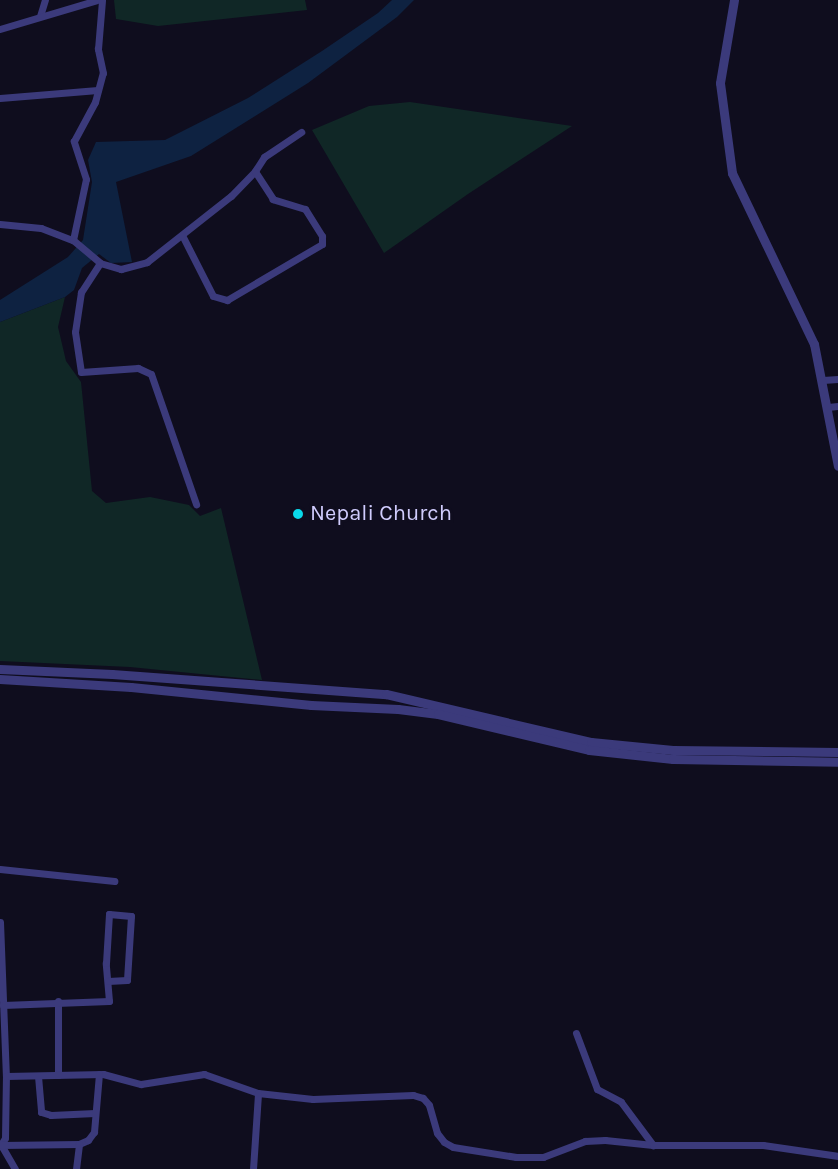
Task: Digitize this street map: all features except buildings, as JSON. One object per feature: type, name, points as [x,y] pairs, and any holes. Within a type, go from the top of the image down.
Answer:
[{"type":"street","points":[[40,16],[45,0]]},
{"type":"street","points":[[0,29],[97,0]]},
{"type":"street","points":[[73,240],[86,179],[74,141],[95,102],[103,73],[98,49],[102,0]]},
{"type":"street","points":[[734,0],[720,83],[732,173],[814,344],[823,380],[833,406],[838,466]]},
{"type":"street","points":[[0,98],[98,90]]},
{"type":"street","points":[[0,224],[41,228],[73,240],[100,263],[120,269],[147,262],[231,196],[255,171],[264,157],[301,132]]},
{"type":"street","points":[[182,236],[213,296],[227,300],[322,244],[322,236],[305,209],[273,199],[255,171]]},
{"type":"street","points":[[100,263],[81,292],[75,332],[81,372],[138,368],[151,374],[196,504]]},
{"type":"street","points":[[823,380],[838,379]]},
{"type":"street","points":[[0,669],[112,674],[386,694],[591,742],[673,750],[838,752]]},
{"type":"street","points":[[0,679],[131,687],[311,705],[398,709],[438,714],[589,750],[673,759],[838,762]]},
{"type":"street","points":[[0,869],[114,881]]},
{"type":"street","points":[[3,1005],[58,1001],[109,1001],[108,981],[106,934],[109,914],[131,916],[127,980],[108,981]]},
{"type":"street","points":[[0,922],[6,1076],[5,1138],[1,1145]]},
{"type":"street","points":[[58,1001],[58,1075]]},
{"type":"street","points":[[576,1034],[597,1089],[621,1102],[653,1145]]},
{"type":"street","points":[[6,1076],[99,1074],[141,1083],[204,1074],[258,1093],[313,1099],[413,1095],[423,1098],[429,1104],[437,1132],[444,1142],[453,1147],[516,1157],[543,1157],[585,1141],[653,1145],[763,1145],[838,1156]]},
{"type":"street","points":[[1,1145],[79,1144],[88,1140],[94,1132],[99,1074]]},
{"type":"street","points":[[38,1076],[40,1112],[51,1115],[95,1113]]},
{"type":"street","points":[[253,1169],[258,1093]]},
{"type":"street","points":[[76,1169],[79,1144]]},
{"type":"street","points":[[1,1145],[15,1169]]},
{"type":"green space","points":[[114,0],[305,0],[307,10],[158,26],[116,19]]},
{"type":"green space","points":[[410,102],[572,126],[468,194],[384,253],[312,130],[369,106]]},
{"type":"green space","points":[[65,297],[58,327],[66,361],[81,382],[92,491],[106,503],[150,497],[189,505],[200,516],[221,508],[262,680],[130,667],[0,661],[0,322]]},
{"type":"water","points":[[392,0],[414,0],[397,17],[308,83],[191,156],[116,182],[132,262],[111,263],[99,254],[82,268],[74,290],[65,297],[0,322],[0,300],[68,257],[83,240],[92,182],[88,160],[96,142],[165,140],[248,98],[378,13]]},
{"type":"place","name":"Nepali Church","points":[[298,514]]}]
